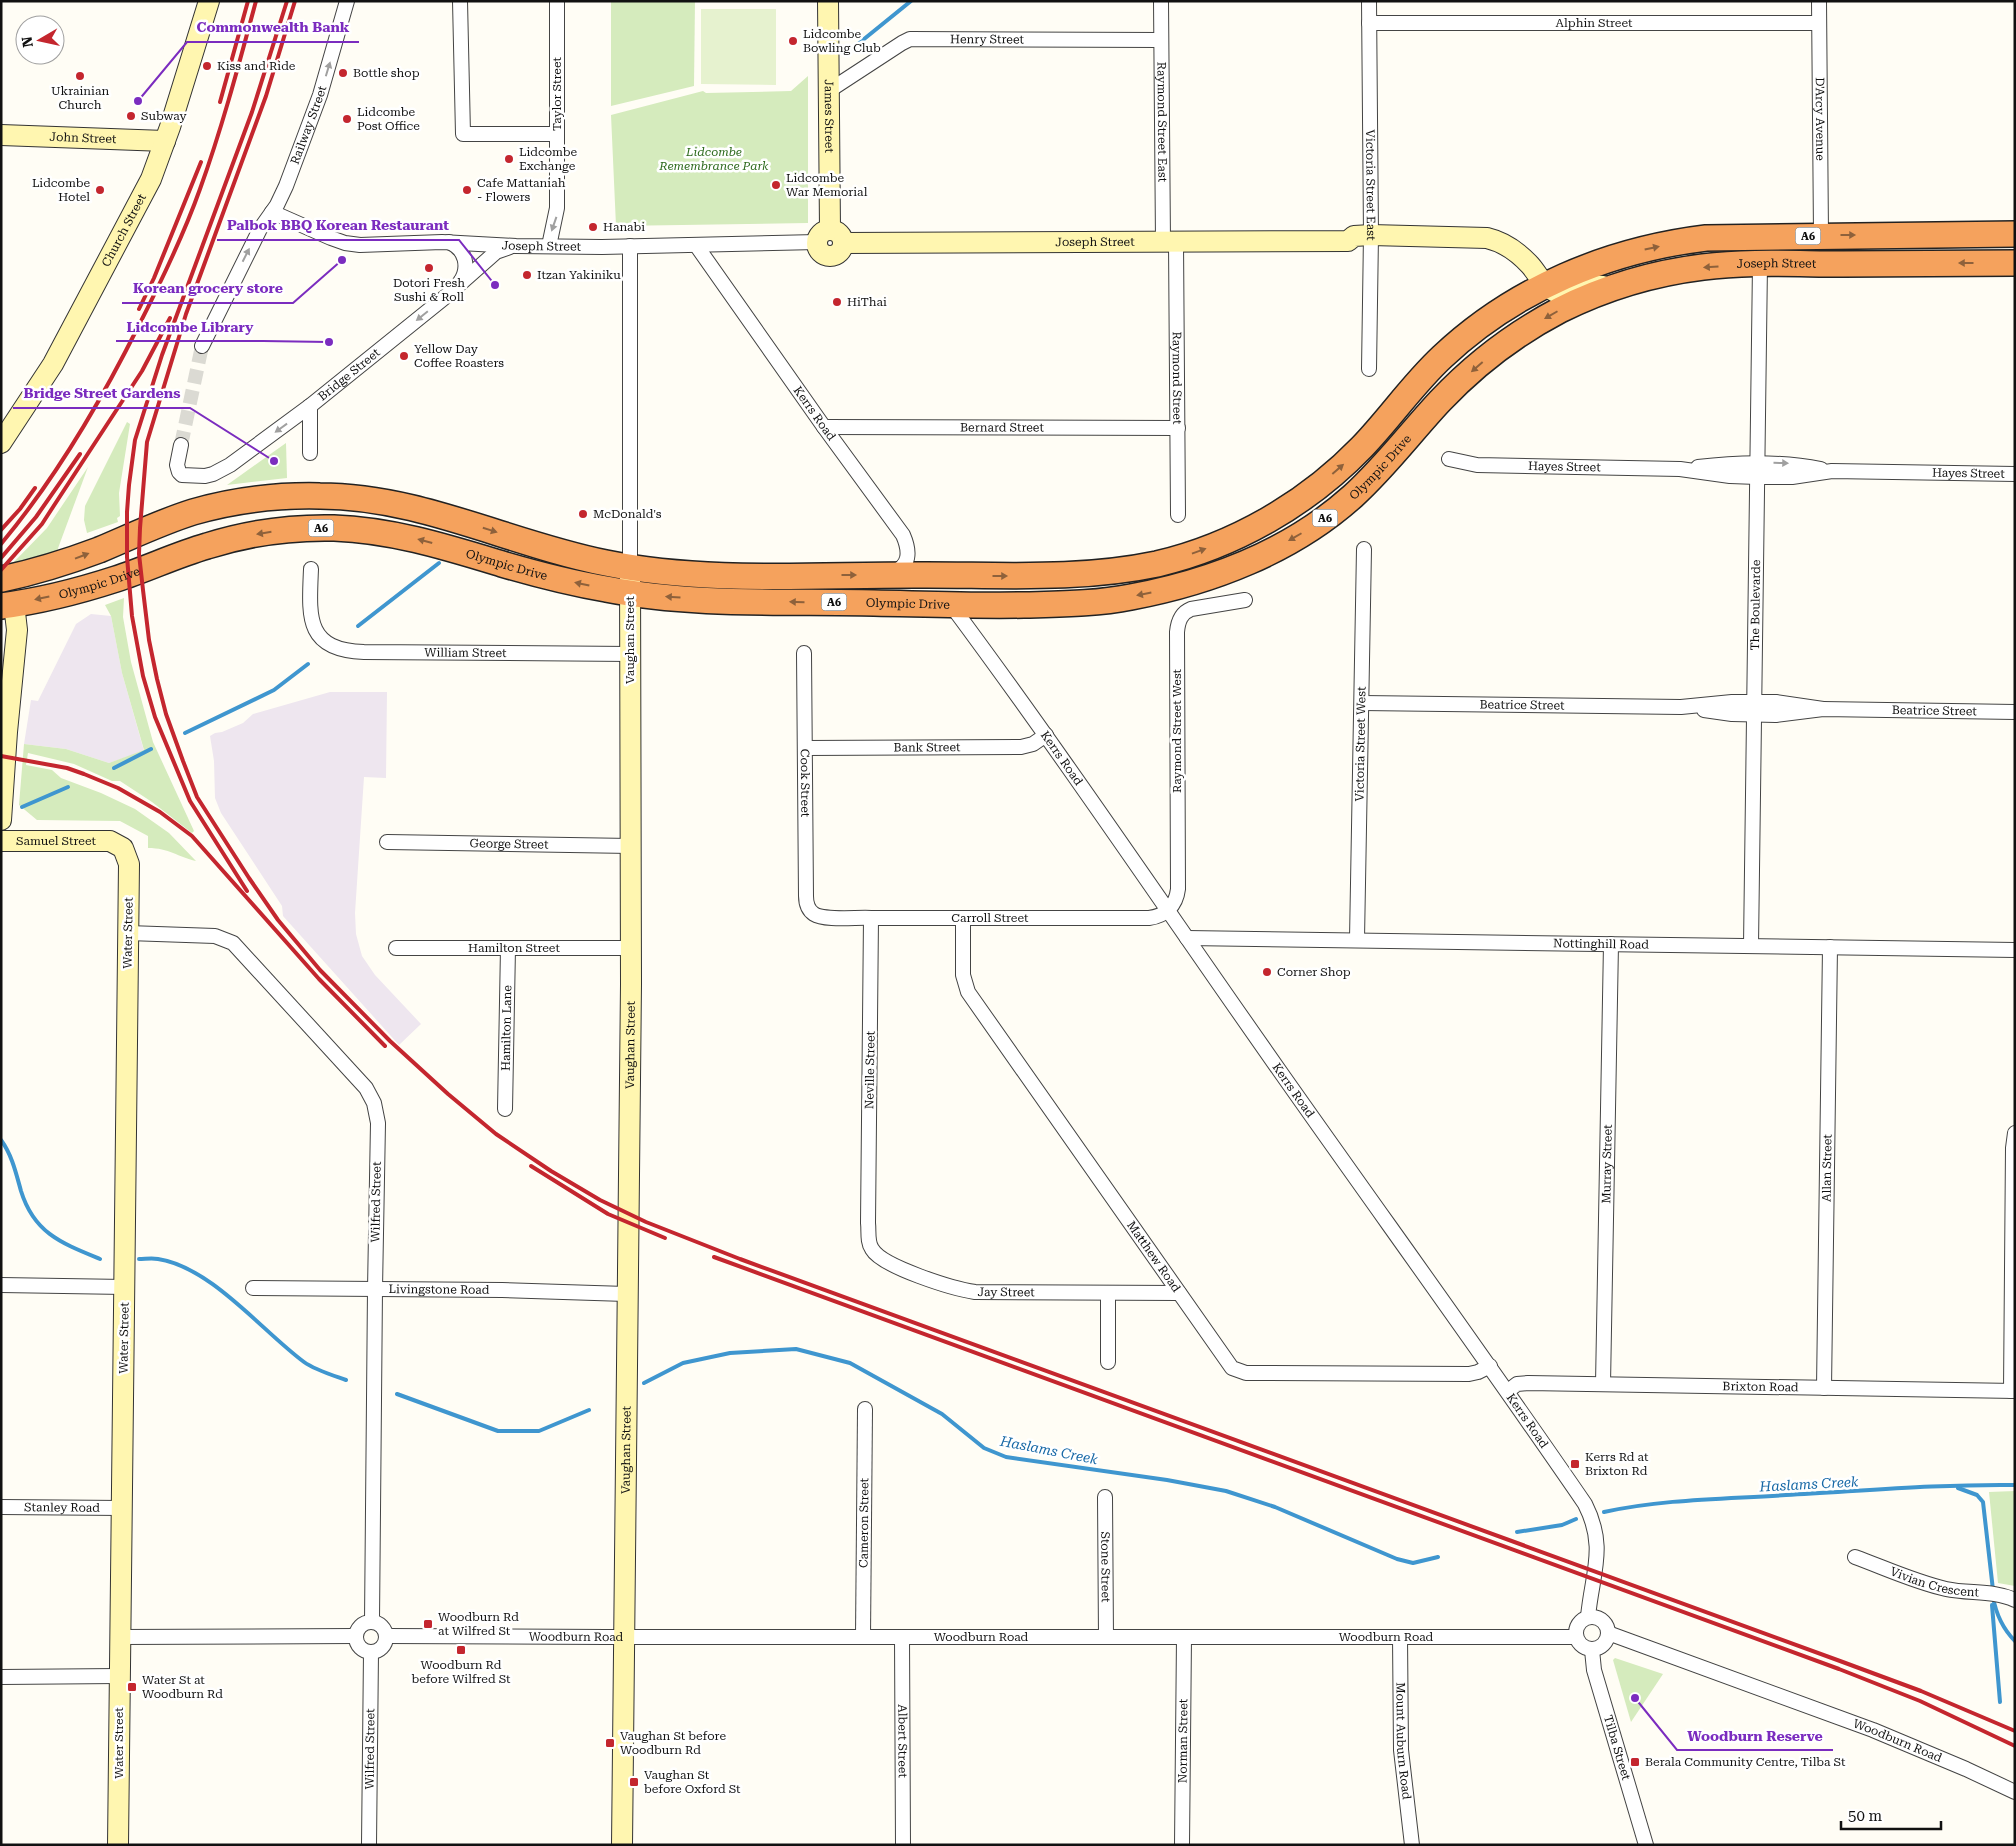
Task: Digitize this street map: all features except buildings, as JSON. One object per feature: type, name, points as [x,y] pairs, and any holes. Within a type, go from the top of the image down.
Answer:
[{"type":"highway","name":"A6","points":[[2,579],[74,559],[196,512],[256,499],[320,496],[376,500],[419,509],[562,552],[630,568],[682,573],[1060,576],[1129,569],[1186,556],[1231,538],[1274,516],[1324,481],[1361,448],[1443,356],[1541,281],[1623,254],[1682,241],[1737,236],[2015,234]]},
{"type":"highway","name":"Joseph Street","points":[[1612,289],[1665,274],[1706,267],[1760,264],[2015,263]]},
{"type":"highway","name":"Olympic Drive","points":[[8,605],[97,585],[190,551],[232,539],[270,532],[314,528],[361,530],[421,540],[564,581],[630,593],[727,600],[951,605],[1079,604],[1122,599],[1190,584],[1220,574],[1251,560],[1310,528],[1333,513],[1354,495],[1448,394],[1500,348],[1551,315],[1612,289]]},
{"type":"highway","points":[[951,605],[952,576]]},
{"type":"street","name":"Church Street","points":[[1,443],[53,364],[151,179],[165,142],[209,1]]},
{"type":"street","name":"Railway Street","points":[[202,346],[260,229],[286,186],[320,95],[349,1]]},
{"type":"street","points":[[460,1],[463,134],[556,134]]},
{"type":"street","name":"Taylor Street","points":[[550,246],[552,230],[557,215],[557,1]]},
{"type":"street","name":"James Street","points":[[828,1],[830,238]]},
{"type":"street","name":"Raymond Street East","points":[[1161,1],[1170,242]]},
{"type":"street","name":"Victoria Street East","points":[[1369,1],[1369,369]]},
{"type":"street","name":"D'Arcy Avenue","points":[[1819,1],[1822,236]]},
{"type":"street","name":"Alphin Street","points":[[1369,23],[1819,23]]},
{"type":"street","name":"Henry Street","points":[[830,90],[910,39],[1161,40]]},
{"type":"street","name":"John Street","points":[[1,135],[165,142]]},
{"type":"street","name":"Joseph Street","points":[[272,212],[346,243],[360,245],[449,242],[516,246],[630,246],[696,245],[830,238],[1170,242],[1348,242],[1354,236],[1370,241],[1439,241],[1487,238],[1495,240],[1521,256],[1531,266],[1541,281],[1557,293],[1594,284],[1612,289]]},
{"type":"street","points":[[449,242],[461,251],[466,263],[466,272],[459,284]]},
{"type":"street","name":"Raymond Street","points":[[1170,242],[1178,428],[1178,515]]},
{"type":"street","name":"Kerrs Road","points":[[696,245],[824,427],[903,535],[909,555],[904,567],[882,576]]},
{"type":"street","name":"Bridge Street","points":[[181,445],[177,465],[179,472],[187,476],[212,474],[230,465],[310,406],[444,298],[496,252],[516,246]]},
{"type":"street","name":"Vaughan Street","points":[[622,1845],[631,846],[622,654],[630,593],[630,246]]},
{"type":"street","name":"The Boulevarde","points":[[1751,946],[1760,264]]},
{"type":"street","points":[[310,406],[310,453]]},
{"type":"street","name":"Bernard Street","points":[[824,427],[1178,428]]},
{"type":"street","name":"Hayes Street","points":[[1449,459],[1477,465],[1680,469],[1730,476],[1757,470],[1792,477],[1832,471],[2015,474]]},
{"type":"street","name":"Victoria Street West","points":[[1357,939],[1364,549]]},
{"type":"street","name":"William Street","points":[[311,569],[309,608],[311,619],[316,633],[337,649],[349,652],[622,654]]},
{"type":"street","name":"Raymond Street West","points":[[1168,910],[1174,903],[1178,889],[1178,626],[1183,614],[1191,609],[1245,600]]},
{"type":"street","points":[[1,820],[17,630],[8,605]]},
{"type":"street","name":"Kerrs Road","points":[[951,605],[1046,735],[1187,938],[1508,1391],[1585,1504],[1596,1532],[1598,1557],[1588,1617]]},
{"type":"street","name":"Cook Street","points":[[804,653],[806,902],[810,911]]},
{"type":"street","name":"Beatrice Street","points":[[1362,703],[1681,706],[1732,714],[1754,708],[1776,715],[1823,709],[2015,712]]},
{"type":"street","name":"Bank Street","points":[[805,748],[1021,747],[1033,744],[1046,735]]},
{"type":"street","name":"Samuel Street","points":[[1,841],[110,841]]},
{"type":"street","name":"Water Street","points":[[110,841],[123,848],[129,864],[118,1845]]},
{"type":"street","name":"George Street","points":[[387,842],[631,846]]},
{"type":"street","name":"Carroll Street","points":[[810,911],[825,917],[871,918],[1149,918],[1161,916],[1168,910]]},
{"type":"street","name":"Neville Street","points":[[868,1223],[871,918]]},
{"type":"street","name":"Matthew Road","points":[[963,918],[963,975],[968,992],[1179,1294],[1236,1371],[1469,1374],[1490,1366]]},
{"type":"street","name":"Wilfred Street","points":[[128,934],[215,936],[233,943],[366,1088],[374,1103],[378,1124],[374,1289],[372,1621]]},
{"type":"street","name":"Nottinghill Road","points":[[1187,938],[2015,950]]},
{"type":"street","name":"Murray Street","points":[[1603,1384],[1611,944]]},
{"type":"street","name":"Allan Street","points":[[1824,1388],[1830,947]]},
{"type":"street","name":"Hamilton Street","points":[[396,948],[631,948]]},
{"type":"street","name":"Hamilton Lane","points":[[505,1109],[508,948]]},
{"type":"street","points":[[2013,1391],[2013,1148],[2015,1133]]},
{"type":"street","name":"Jay Street","points":[[868,1223],[871,1249],[883,1260],[962,1290],[975,1292],[1179,1294]]},
{"type":"street","points":[[1,1285],[124,1287]]},
{"type":"street","name":"Livingstone Road","points":[[253,1288],[502,1290],[626,1294]]},
{"type":"street","points":[[1108,1293],[1108,1362]]},
{"type":"street","name":"Brixton Road","points":[[1508,1391],[1518,1384],[1528,1383],[2013,1391]]},
{"type":"street","name":"Cameron Street","points":[[863,1637],[865,1409]]},
{"type":"street","name":"Stone Street","points":[[1105,1497],[1106,1637]]},
{"type":"street","name":"Stanley Road","points":[[1,1507],[122,1508]]},
{"type":"street","name":"Vivian Crescent","points":[[1855,1557],[1944,1588],[1962,1592],[1990,1594],[2015,1600]]},
{"type":"street","points":[[1588,1617],[1602,1620],[1608,1628],[1605,1643],[1601,1647],[1592,1650],[1582,1646],[1576,1637],[1576,1627],[1588,1617]]},
{"type":"street","points":[[372,1621],[383,1627],[386,1636],[381,1648],[371,1652],[360,1647],[356,1636],[361,1625],[372,1621]]},
{"type":"street","name":"Woodburn Road","points":[[1608,1633],[1873,1730],[2015,1792]]},
{"type":"street","points":[[120,1637],[356,1636]]},
{"type":"street","name":"Woodburn Road","points":[[386,1636],[1576,1637]]},
{"type":"street","name":"Albert Street","points":[[902,1637],[903,1845]]},
{"type":"street","name":"Norman Street","points":[[1182,1845],[1184,1637]]},
{"type":"street","name":"Mount Auburn Road","points":[[1400,1637],[1401,1750],[1412,1845]]},
{"type":"street","name":"Tilba Street","points":[[1592,1650],[1594,1670],[1646,1845]]},
{"type":"street","name":"Wilfred Street","points":[[368,1845],[371,1652]]},
{"type":"street","points":[[1,1677],[119,1676]]},
{"type":"shaded area","points":[[91,614],[111,616],[122,673],[144,751],[109,763],[66,749],[24,744],[31,700],[38,701],[76,624]]},
{"type":"shaded area","points":[[330,692],[387,692],[386,778],[364,777],[355,913],[356,934],[362,956],[375,975],[421,1024],[399,1045],[283,916],[282,906],[221,813],[215,798],[214,761],[210,736],[243,723],[253,714]]},
{"type":"green space","points":[[611,1],[695,1],[694,86],[611,106]]},
{"type":"green space","points":[[701,9],[776,9],[776,85],[701,84]]},
{"type":"green space","name":"Lidcombe Remembrance Park","points":[[808,76],[808,223],[616,226],[611,115],[703,91],[706,93],[791,91]]},
{"type":"green space","points":[[127,422],[130,424],[119,493],[120,516],[117,518],[118,522],[87,533],[84,520],[85,506]]},
{"type":"green space","points":[[286,443],[287,478],[227,485]]},
{"type":"green space","points":[[88,467],[57,551],[11,565],[47,528]]},
{"type":"green space","points":[[124,598],[123,617],[131,662],[153,742],[194,831],[192,833],[152,802],[120,781],[112,781],[74,764],[28,753],[26,765],[52,770],[61,778],[101,793],[135,809],[169,833],[196,861],[162,849],[148,848],[148,836],[120,821],[37,820],[19,805],[24,744],[66,749],[109,763],[144,750],[122,673],[111,616],[105,605]]},
{"type":"green space","points":[[2015,1491],[2015,1586],[1998,1583],[1989,1492]]},
{"type":"green space","points":[[1615,1658],[1663,1674],[1631,1722],[1613,1660]]},
{"type":"waterway","points":[[853,48],[911,1]]},
{"type":"waterway","points":[[358,626],[439,563]]},
{"type":"waterway","points":[[185,733],[274,690],[308,664]]},
{"type":"waterway","points":[[114,768],[151,749]]},
{"type":"waterway","points":[[22,807],[68,787]]},
{"type":"waterway","points":[[1,1140],[11,1158],[27,1205],[41,1227],[61,1242],[100,1259]]},
{"type":"waterway","points":[[139,1259],[158,1259],[178,1264],[197,1274],[235,1302],[308,1365],[346,1380]]},
{"type":"waterway","name":"Haslams Creek","points":[[644,1383],[683,1363],[730,1353],[796,1349],[850,1363],[942,1414],[984,1448],[1006,1457],[1167,1480],[1226,1491],[1275,1507],[1397,1559],[1413,1563],[1438,1557]]},
{"type":"waterway","points":[[397,1394],[498,1431],[539,1431],[589,1410]]},
{"type":"waterway","name":"Haslams Creek","points":[[1604,1512],[1649,1504],[1695,1500],[1929,1487],[2015,1485]]},
{"type":"waterway","points":[[1958,1488],[1977,1495],[1983,1502],[1993,1590]]},
{"type":"waterway","name":"Haslams Creek","points":[[1517,1532],[1562,1525],[1576,1519]]},
{"type":"waterway","points":[[1993,1597],[2001,1621],[2015,1641]]},
{"type":"waterway","points":[[1992,1605],[2000,1702]]},
{"type":"tunnel","points":[[181,445],[202,346]]},
{"type":"railway","points":[[220,102],[248,1]]},
{"type":"railway","points":[[1,544],[40,493],[76,439],[123,355],[163,276],[193,207],[208,166],[230,96],[256,1]]},
{"type":"railway","points":[[247,891],[190,801],[155,717],[143,676],[132,616],[127,557],[127,512],[135,440],[162,355],[252,112],[287,1]]},
{"type":"railway","points":[[295,1],[266,96],[186,314],[147,442],[139,554],[149,640],[157,679],[166,714],[197,797],[278,920],[320,970],[390,1041],[448,1094],[496,1134],[551,1171],[600,1200],[646,1222],[740,1259],[1921,1691],[2015,1731]]},
{"type":"railway","points":[[139,309],[154,278],[201,162]]},
{"type":"railway","points":[[1,570],[42,524],[142,371],[170,318]]},
{"type":"railway","points":[[1,558],[36,517],[80,454]]},
{"type":"railway","points":[[1,530],[20,509],[35,488]]},
{"type":"railway","points":[[1,756],[67,768],[118,788],[160,812],[192,836],[319,979],[385,1046]]},
{"type":"railway","points":[[531,1166],[608,1214],[665,1238]]},
{"type":"railway","points":[[714,1257],[1839,1669],[1920,1701],[2015,1746]]},
{"type":"place","name":"Lidcombe Bowling Club","points":[[793,41]]},
{"type":"place","name":"Kiss and Ride","points":[[207,66]]},
{"type":"place","name":"Bottle shop","points":[[343,73]]},
{"type":"place","name":"Ukrainian Church","points":[[80,76]]},
{"type":"place","name":"Commonwealth Bank","points":[[138,101]]},
{"type":"place","name":"Subway","points":[[131,116]]},
{"type":"place","name":"Lidcombe Post Office","points":[[347,119]]},
{"type":"place","name":"Lidcombe Exchange","points":[[509,159]]},
{"type":"place","name":"Lidcombe War Memorial","points":[[776,185]]},
{"type":"place","name":"Lidcombe Hotel","points":[[100,190]]},
{"type":"place","name":"Cafe Mattaniah - Flowers","points":[[467,190]]},
{"type":"place","name":"Hanabi","points":[[593,227]]},
{"type":"place","name":"Korean grocery store","points":[[342,260]]},
{"type":"place","name":"Dotori Fresh Sushi & Roll","points":[[429,268]]},
{"type":"place","name":"Itzan Yakiniku","points":[[527,275]]},
{"type":"place","name":"Palbok BBQ Korean Restaurant","points":[[495,285]]},
{"type":"place","name":"HiThai","points":[[837,302]]},
{"type":"place","name":"Lidcombe Library","points":[[329,342]]},
{"type":"place","name":"Yellow Day Coffee Roasters","points":[[404,356]]},
{"type":"place","name":"Bridge Street Gardens","points":[[274,461]]},
{"type":"place","name":"McDonald's","points":[[583,514]]},
{"type":"place","name":"Corner Shop","points":[[1267,972]]},
{"type":"place","name":"Kerrs Rd at Brixton Rd","points":[[1575,1464]]},
{"type":"place","name":"Woodburn Rd at Wilfred St","points":[[428,1624]]},
{"type":"place","name":"Woodburn Rd before Wilfred St","points":[[461,1650]]},
{"type":"place","name":"Water St at Woodburn Rd","points":[[132,1687]]},
{"type":"place","name":"Woodburn Reserve","points":[[1635,1698]]},
{"type":"place","name":"Vaughan St before Woodburn Rd","points":[[610,1743]]},
{"type":"place","name":"Berala Community Centre, Tilba St","points":[[1635,1762]]},
{"type":"place","name":"Vaughan St before Oxford St","points":[[634,1782]]}]
